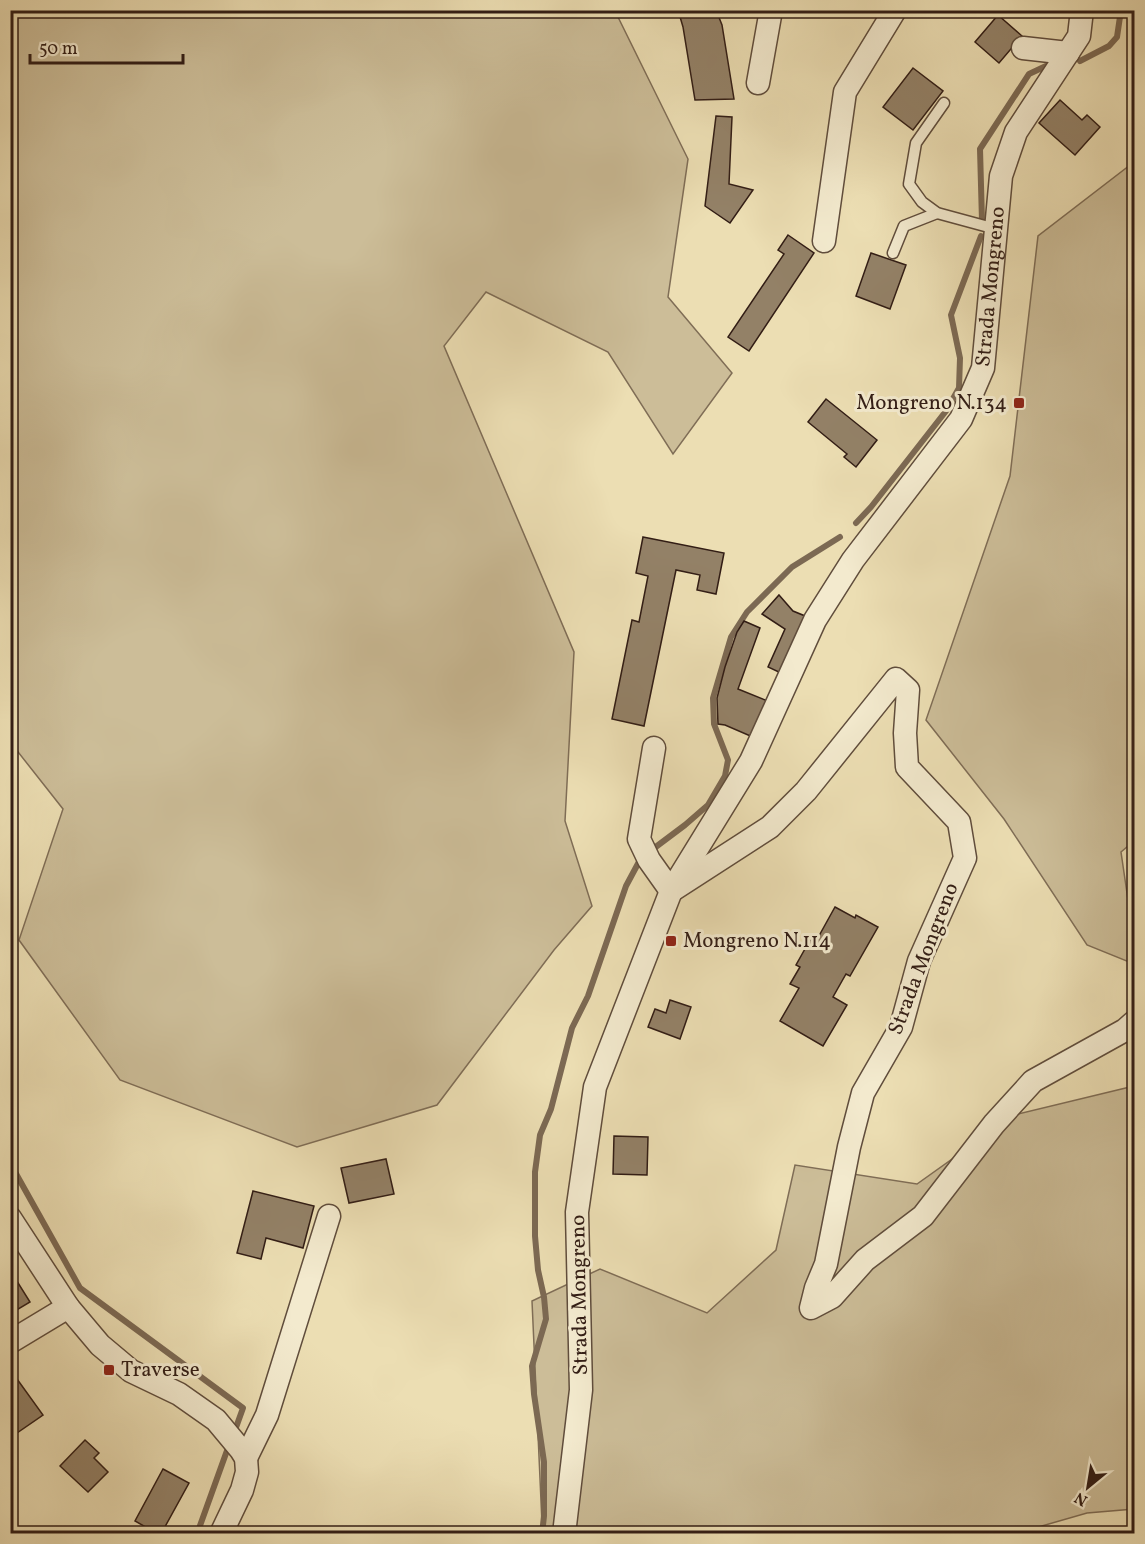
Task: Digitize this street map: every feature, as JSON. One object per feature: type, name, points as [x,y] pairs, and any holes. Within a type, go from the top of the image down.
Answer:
[{"type":"street","points":[[758,82],[771,10]]},
{"type":"street","points":[[824,241],[845,92],[895,10]]},
{"type":"street","name":"Strada Mongreno","points":[[564,1533],[581,1390],[577,1212],[595,1087],[671,891],[751,761],[815,620],[853,560],[961,419],[983,368],[1001,176],[1016,132],[1079,36],[1082,10]]},
{"type":"street","points":[[1023,48],[1068,53]]},
{"type":"street","name":"Strada Mongreno","points":[[671,891],[770,827],[806,791],[896,679],[908,690],[905,733],[907,767],[959,822],[965,858],[919,962],[901,1027],[863,1093],[849,1147],[826,1264],[811,1308],[832,1297],[866,1260],[923,1216],[994,1124],[1033,1081],[1125,1030],[1134,1022]]},
{"type":"street","points":[[654,748],[639,840],[649,860],[671,891]]},
{"type":"street","points":[[243,1454],[267,1415],[329,1216]]},
{"type":"street","points":[[10,1218],[68,1307],[100,1345],[131,1371],[179,1394],[216,1420],[243,1454],[246,1472],[242,1490],[221,1533]]},
{"type":"street","points":[[10,1342],[68,1307]]},
{"type":"lane","points":[[944,104],[916,143],[909,184],[922,202],[937,213],[996,229]]},
{"type":"lane","points":[[893,253],[904,226],[937,213]]},
{"type":"shaded area","points":[[10,11],[615,11],[688,159],[668,297],[732,373],[673,454],[608,352],[486,292],[444,346],[574,652],[565,821],[592,906],[554,950],[437,1105],[297,1147],[120,1080],[19,940],[63,809],[11,743]]},
{"type":"shaded area","points":[[1134,162],[1134,841],[1121,852],[1134,941],[1134,964],[1087,945],[1004,819],[926,720],[1010,476],[1038,236]]},
{"type":"shaded area","points":[[1134,1086],[1134,1509],[1087,1513],[1014,1534],[547,1533],[542,1523],[532,1301],[600,1269],[707,1313],[776,1250],[795,1165],[917,1184],[1014,1115]]},
{"type":"building","points":[[678,10],[716,10],[722,25],[734,99],[695,100]]},
{"type":"building","points":[[998,15],[1022,36],[999,63],[975,42]]},
{"type":"building","points":[[913,68],[943,91],[913,130],[883,107]]},
{"type":"building","points":[[1060,100],[1082,120],[1087,115],[1100,127],[1075,155],[1039,123]]},
{"type":"building","points":[[716,116],[732,117],[729,184],[753,190],[730,223],[705,206]]},
{"type":"building","points":[[788,235],[814,253],[749,351],[728,337],[784,254],[778,250]]},
{"type":"building","points":[[871,253],[906,265],[890,309],[856,296]]},
{"type":"building","points":[[826,399],[877,440],[856,467],[844,457],[847,454],[808,422]]},
{"type":"building","points":[[643,537],[724,553],[716,594],[697,590],[700,575],[676,570],[644,726],[612,719],[632,620],[639,622],[648,576],[636,573]]},
{"type":"building","points":[[779,595],[793,611],[810,618],[783,674],[768,667],[785,629],[762,614]]},
{"type":"building","points":[[744,621],[760,628],[738,689],[770,702],[755,738],[718,724],[717,698],[737,632]]},
{"type":"building","points":[[835,907],[878,927],[850,976],[846,974],[833,997],[847,1005],[823,1046],[780,1021],[799,988],[790,984],[800,967],[796,965],[810,940],[815,943]]},
{"type":"building","points":[[670,1000],[691,1007],[680,1039],[648,1027],[655,1009],[666,1013]]},
{"type":"building","points":[[614,1136],[648,1137],[647,1175],[613,1174]]},
{"type":"building","points":[[386,1159],[394,1194],[349,1203],[341,1168]]},
{"type":"building","points":[[253,1191],[314,1206],[303,1248],[266,1238],[261,1259],[237,1253]]},
{"type":"building","points":[[10,1270],[30,1302],[10,1314]]},
{"type":"building","points":[[17,1379],[43,1415],[14,1435],[10,1430],[10,1383]]},
{"type":"building","points":[[85,1440],[99,1453],[94,1458],[108,1472],[88,1492],[60,1466]]},
{"type":"building","points":[[163,1469],[189,1483],[161,1534],[158,1534],[135,1521]]},
{"type":"waterway","points":[[1080,61],[1109,46],[1117,37],[1121,10]]},
{"type":"waterway","points":[[982,221],[980,149],[1029,74],[1046,66]]},
{"type":"waterway","points":[[856,523],[946,411],[959,388],[960,358],[951,315],[981,236]]},
{"type":"waterway","points":[[653,849],[708,805],[725,776],[728,760],[714,724],[713,698],[731,637],[747,612],[792,567],[840,537]]},
{"type":"waterway","points":[[542,1534],[544,1462],[532,1366],[546,1319],[535,1236],[535,1172],[540,1135],[551,1109],[572,1028],[588,996],[626,886],[641,858]]},
{"type":"waterway","points":[[10,1163],[80,1288],[243,1408],[234,1433]]},
{"type":"waterway","points":[[197,1534],[229,1445]]},
{"type":"place","name":"Mongreno N.134","points":[[1019,403]]},
{"type":"place","name":"Mongreno N.114","points":[[671,941]]},
{"type":"place","name":"Traverse","points":[[109,1370]]}]
